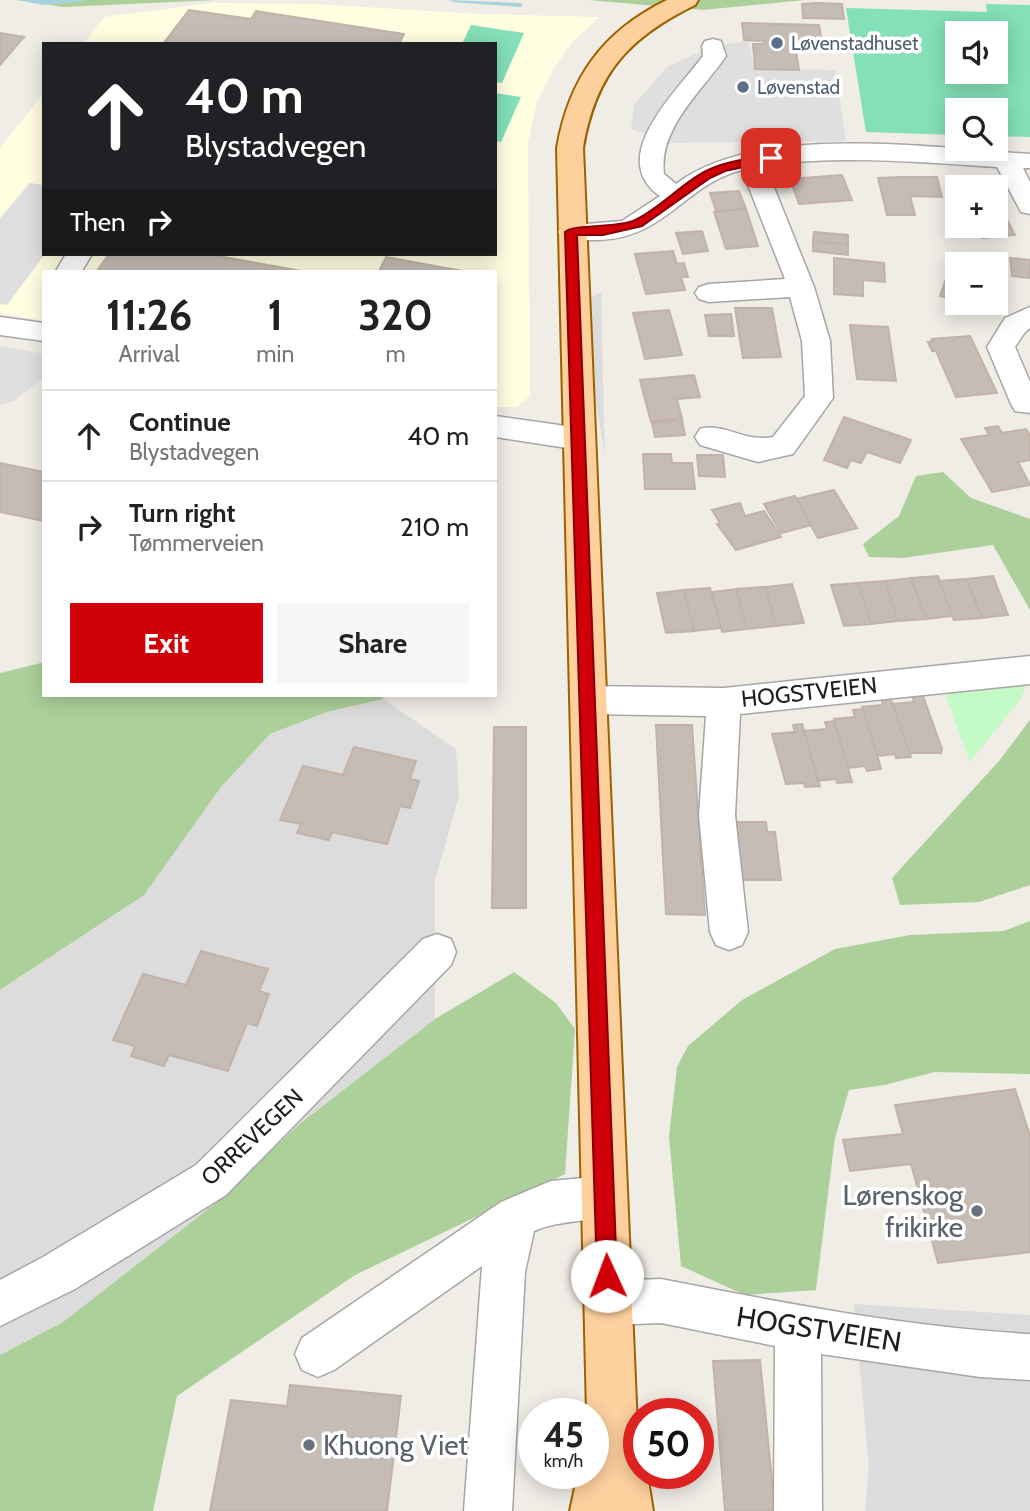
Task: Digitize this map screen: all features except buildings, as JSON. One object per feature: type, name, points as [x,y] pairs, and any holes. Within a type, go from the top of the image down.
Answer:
[{"type":"main road","points":[[627,1511],[613,1426],[570,148],[577,107],[584,90],[604,60],[628,36],[686,0]]},
{"type":"main road","points":[[596,1511],[613,1426]]},
{"type":"street","points":[[677,196],[656,180],[652,173],[650,151],[668,119],[715,56],[713,46]]},
{"type":"street","points":[[571,232],[603,231],[638,224],[722,168],[791,155],[859,153],[1018,160],[1030,206]]},
{"type":"street","points":[[710,437],[758,451],[783,446],[819,398],[816,341],[801,287],[751,161]]},
{"type":"street","points":[[709,293],[801,287]]},
{"type":"street","points":[[1025,404],[1001,347],[1015,325],[1030,316]]},
{"type":"street","points":[[0,326],[41,325]]},
{"type":"street","points":[[497,426],[580,439]]},
{"type":"street","name":"HOGSTVEIEN","points":[[588,700],[724,702],[1030,670]]},
{"type":"street","points":[[724,702],[716,815],[729,932]]},
{"type":"street","name":"ORREVEGEN","points":[[0,1304],[59,1273],[211,1180],[437,952]]},
{"type":"street","points":[[318,1354],[516,1217],[551,1202],[604,1197]]},
{"type":"street","points":[[488,1511],[503,1272],[516,1217]]},
{"type":"street","name":"HOGSTVEIEN","points":[[608,1303],[661,1301],[798,1328],[980,1354],[1030,1357]]},
{"type":"street","points":[[798,1328],[798,1511]]},
{"type":"shaded area","points":[[212,3],[315,4],[479,14],[600,17],[573,41],[554,68],[537,102],[528,142],[530,396],[517,407],[497,407],[497,270],[42,270],[42,321],[0,313],[0,148],[42,96],[42,256],[497,256],[497,42],[85,42],[104,17]]},
{"type":"shaded area","name":"Løvenstad","points":[[749,41],[754,69],[835,70],[846,141],[671,143],[631,129],[634,105],[667,67],[713,46]]},
{"type":"shaded area","points":[[30,183],[42,185],[44,256],[7,305],[0,304],[0,218]]},
{"type":"shaded area","points":[[601,292],[605,454],[591,375],[590,340],[590,298]]},
{"type":"shaded area","points":[[0,346],[42,354],[42,379],[14,401],[0,405]]},
{"type":"shaded area","points":[[383,699],[456,749],[459,796],[435,880],[435,1019],[297,1126],[212,1206],[63,1322],[0,1355],[0,990],[27,973],[221,787],[270,734],[327,712]]},
{"type":"shaded area","points":[[854,1304],[1030,1315],[1030,1511],[865,1511],[869,1467]]},
{"type":"green space","points":[[17,0],[216,0],[64,7]]},
{"type":"green space","points":[[588,0],[805,0],[703,10]]},
{"type":"green space","points":[[986,4],[1030,5],[1030,137],[1008,136],[1008,98],[945,98],[945,135],[866,132],[846,8],[987,12]]},
{"type":"green space","points":[[471,25],[524,33],[502,83],[497,82],[497,42],[463,42]]},
{"type":"green space","points":[[497,93],[521,97],[501,142],[497,141]]},
{"type":"green space","points":[[943,472],[971,498],[1030,519],[1030,610],[993,545],[903,558],[869,557],[863,544],[899,516],[916,476]]},
{"type":"green space","points":[[41,663],[42,697],[384,697],[327,712],[270,734],[221,787],[144,895],[0,990],[0,673]]},
{"type":"green space","points":[[1029,680],[1020,700],[970,762],[943,688]]},
{"type":"green space","points":[[1030,720],[1030,885],[979,902],[900,905],[892,878],[999,761]]},
{"type":"green space","points":[[1030,921],[1030,1074],[935,1072],[884,1085],[849,1090],[835,1138],[816,1290],[745,1295],[681,1266],[669,1137],[677,1067],[688,1046],[742,1000],[835,949],[910,935],[1004,931]]},
{"type":"green space","points":[[514,972],[556,1003],[575,1029],[565,1174],[355,1275],[177,1396],[153,1511],[0,1511],[0,1355],[63,1322],[212,1206],[297,1126],[435,1019]]},
{"type":"waterway","points":[[21,0],[43,3],[81,0]]},
{"type":"waterway","points":[[453,0],[520,5]]},
{"type":"place","name":"Løvenstadhuset","points":[[777,43]]},
{"type":"place","name":"Løvenstad","points":[[743,87]]},
{"type":"place","name":"Lørenskog frikirke","points":[[977,1211]]},
{"type":"place","name":"Khuong Viet","points":[[309,1445]]},
{"type":"route","points":[[607,1276],[571,232],[620,229],[638,224],[706,176],[722,168],[771,158]]}]
